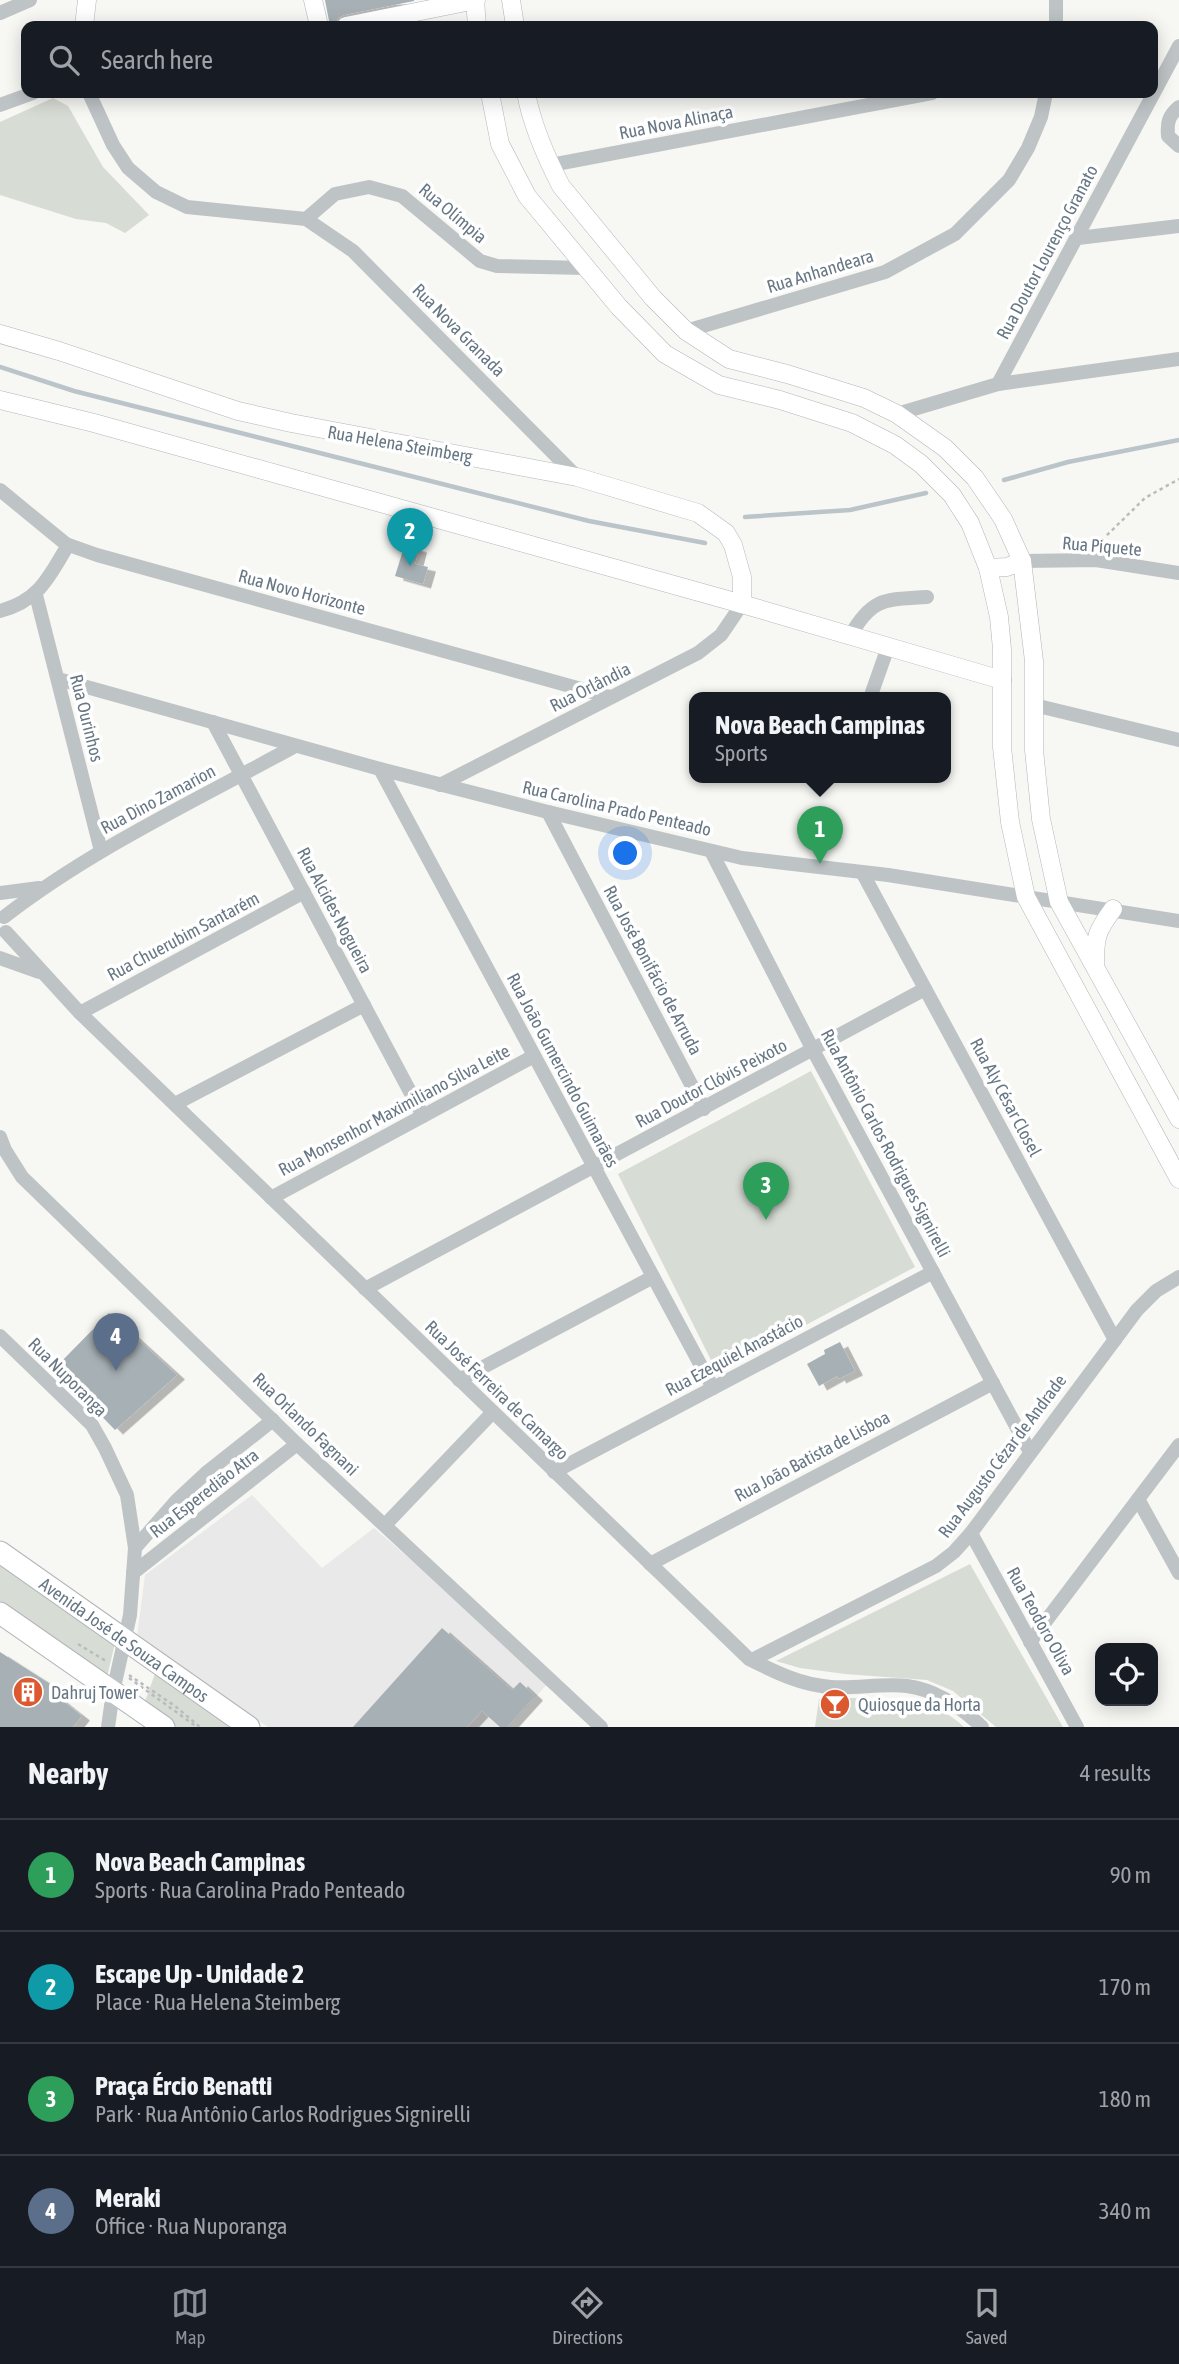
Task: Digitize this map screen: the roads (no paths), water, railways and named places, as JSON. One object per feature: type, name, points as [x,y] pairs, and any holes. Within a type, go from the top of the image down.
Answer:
[{"type":"highway","name":"Avenida José de Souza Campos","points":[[0,1552],[249,1727]]},
{"type":"highway","points":[[0,1614],[164,1727]]},
{"type":"main road","points":[[85,21],[87,0]]},
{"type":"main road","points":[[313,0],[318,21]]},
{"type":"main road","points":[[371,21],[475,0],[477,21]]},
{"type":"main road","points":[[511,0],[514,21]]},
{"type":"main road","points":[[491,98],[500,144],[527,196],[619,307],[665,354],[719,385],[780,400],[852,423],[895,445],[921,464],[952,495],[970,523],[988,568],[999,617],[1002,747],[1010,822],[1026,897],[1179,1179]]},
{"type":"main road","points":[[527,98],[529,110],[561,186],[653,298],[686,331],[729,359],[787,374],[876,403],[897,414],[945,448],[975,478],[1003,519],[1022,561],[1032,648],[1034,750],[1041,819],[1059,902],[1179,1119]]},
{"type":"main road","name":"Rua Helena Steimberg","points":[[0,334],[237,411],[577,477],[698,513],[726,533],[737,556],[742,577],[742,604]]},
{"type":"main road","points":[[0,401],[94,424],[742,604],[1002,680]]},
{"type":"main road","points":[[866,429],[865,413],[876,403]]},
{"type":"main road","points":[[988,568],[1007,567],[1022,561]]},
{"type":"main road","points":[[1010,822],[1041,819]]},
{"type":"main road","points":[[1095,967],[1095,942],[1099,928],[1113,909]]},
{"type":"street","points":[[0,13],[30,0]]},
{"type":"street","points":[[1054,21],[1056,0]]},
{"type":"street","name":"Rua Doutor Lourenço Granato","points":[[1158,86],[1179,46]]},
{"type":"street","points":[[0,105],[21,97]]},
{"type":"street","points":[[91,98],[113,145],[128,168],[156,192],[187,207],[306,219]]},
{"type":"street","name":"Rua Nova Alinaça","points":[[551,165],[906,98]]},
{"type":"street","name":"Rua Anhandeara","points":[[686,331],[885,272],[955,234],[1009,180],[1028,148],[1041,117],[1045,98]]},
{"type":"street","name":"Rua Doutor Lourenço Granato","points":[[998,384],[1152,98]]},
{"type":"street","points":[[1179,107],[1167,123],[1168,136],[1179,146]]},
{"type":"street","name":"Rua Olímpia","points":[[306,219],[335,194],[369,187],[402,196],[480,261],[497,266],[586,268]]},
{"type":"street","name":"Rua Nova Granada","points":[[306,219],[354,251],[577,477]]},
{"type":"street","points":[[1078,238],[1179,226]]},
{"type":"street","points":[[897,414],[998,384],[1179,359]]},
{"type":"street","name":"Rua Novo Horizonte","points":[[0,490],[50,533],[68,545],[97,555],[610,698]]},
{"type":"street","points":[[0,611],[15,607],[36,595],[68,545]]},
{"type":"street","name":"Rua Piquete","points":[[1022,561],[1096,561],[1179,573]]},
{"type":"street","name":"Rua Ourinhos","points":[[36,595],[101,851]]},
{"type":"street","points":[[850,636],[866,612],[884,600],[928,597]]},
{"type":"street","name":"Rua Orlândia","points":[[440,785],[698,653],[721,635],[742,604]]},
{"type":"street","points":[[872,692],[888,647]]},
{"type":"street","name":"Rua Carolina Prado Penteado","points":[[58,679],[440,785],[742,858],[862,872],[1179,921]]},
{"type":"street","points":[[1034,705],[1179,740]]},
{"type":"street","name":"Rua Alcides Nogueira","points":[[213,722],[424,1116]]},
{"type":"street","name":"Rua Dino Zamarion","points":[[2,913],[101,851],[295,746]]},
{"type":"street","name":"Rua João Gumercindo Guimarães","points":[[380,769],[713,1388]]},
{"type":"street","name":"Rua José Bonifácio de Arruda","points":[[548,812],[704,1109]]},
{"type":"street","name":"Rua Antônio Carlos Rodrigues Signirelli","points":[[711,851],[813,1050],[1030,1452]]},
{"type":"street","name":"Rua Aly César Closel","points":[[862,872],[1115,1340]]},
{"type":"street","name":"Rua Dino Zamarion","points":[[0,892],[41,888]]},
{"type":"street","name":"Rua Chuerubim Santarém","points":[[80,1013],[304,892]]},
{"type":"street","points":[[0,950],[6,932],[2,913]]},
{"type":"street","name":"Rua José Ferreira de Camargo","points":[[6,932],[80,1013],[751,1660],[784,1677],[829,1687],[906,1686],[930,1692],[960,1707],[982,1727]]},
{"type":"street","name":"Rua José Ferreira de Camargo","points":[[0,958],[40,972]]},
{"type":"street","name":"Rua Doutor Clóvis Peixoto","points":[[365,1289],[925,989]]},
{"type":"street","points":[[174,1104],[364,1005]]},
{"type":"street","name":"Rua Monsenhor Maximiliano Silva Leite","points":[[271,1198],[534,1056]]},
{"type":"street","name":"Rua Orlando Fagnani","points":[[0,1137],[22,1177],[272,1420],[601,1727]]},
{"type":"street","name":"Rua Ezequiel Anastácio","points":[[554,1472],[933,1272]]},
{"type":"street","name":"Rua Augusto Cézar de Andrade","points":[[751,1660],[936,1566],[954,1552],[1137,1310],[1156,1291],[1179,1277]]},
{"type":"street","points":[[459,1380],[653,1278]]},
{"type":"street","name":"Rua Nuporanga","points":[[0,1336],[92,1425],[106,1448],[127,1495],[135,1548],[130,1615],[108,1727]]},
{"type":"street","name":"Rua João Batista de Lisboa","points":[[650,1564],[993,1383]]},
{"type":"street","points":[[385,1525],[492,1412]]},
{"type":"street","points":[[135,1548],[187,1491],[272,1420]]},
{"type":"street","name":"Rua Esperedião Atra","points":[[133,1573],[298,1444]]},
{"type":"street","points":[[1030,1642],[1179,1445]]},
{"type":"street","points":[[1138,1499],[1179,1573]]},
{"type":"street","name":"Rua Teodoro Oliva","points":[[971,1533],[1077,1727]]},
{"type":"waterway","points":[[0,367],[74,391],[589,521],[705,543]]},
{"type":"waterway","points":[[1004,480],[1068,462],[1179,440]]},
{"type":"waterway","points":[[745,517],[850,510],[926,493]]},
{"type":"place","name":"Escape Up - Unidade 2","points":[[410,566]]},
{"type":"place","name":"Nova Beach Campinas","points":[[820,864]]},
{"type":"place","name":"Praça Ércio Benatti","points":[[766,1220]]},
{"type":"place","name":"Meraki","points":[[116,1371]]},
{"type":"place","name":"Dahruj Tower","points":[[28,1692]]},
{"type":"place","name":"Quiosque da Horta","points":[[835,1704]]}]
